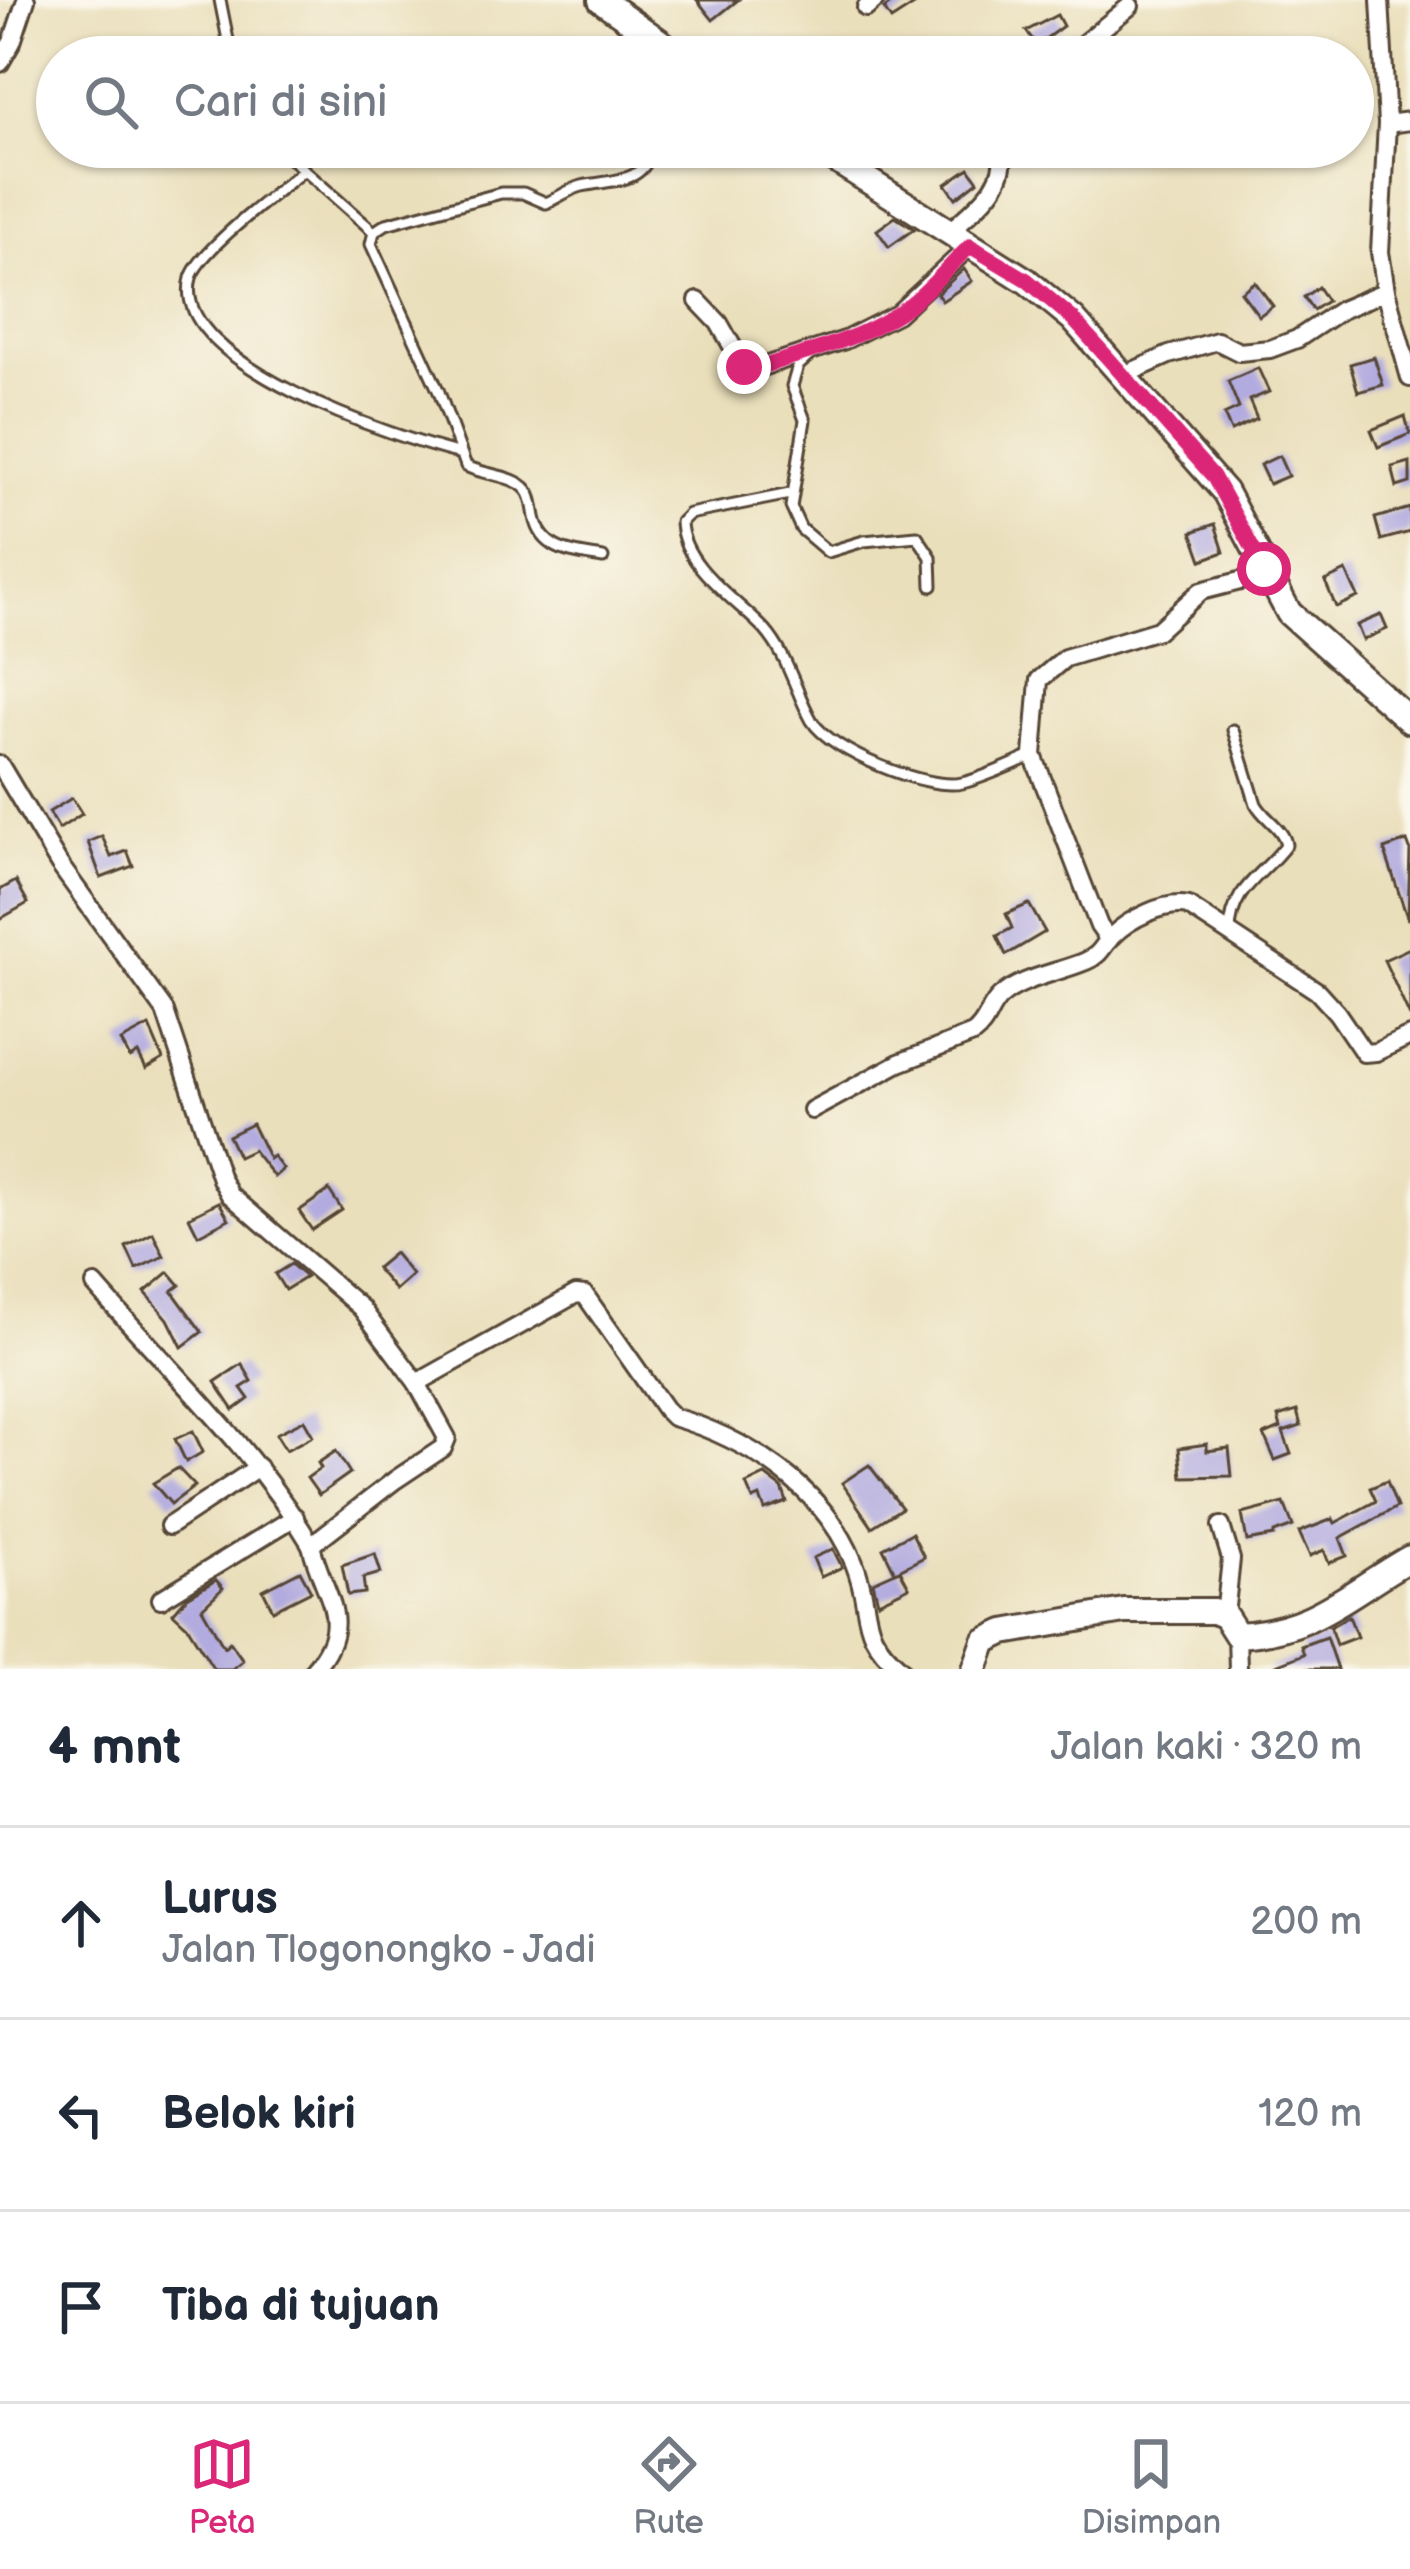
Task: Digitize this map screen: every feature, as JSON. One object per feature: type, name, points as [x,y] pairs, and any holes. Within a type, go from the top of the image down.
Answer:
[{"type":"street","points":[[0,63],[26,0]]},
{"type":"street","points":[[601,0],[652,36]]},
{"type":"street","points":[[1380,0],[1387,124],[1380,239],[1386,291],[1410,378]]},
{"type":"street","points":[[1093,36],[1130,6]]},
{"type":"street","points":[[1387,124],[1410,121]]},
{"type":"street","points":[[848,168],[1054,300],[1225,492],[1288,613],[1410,721]]},
{"type":"street","points":[[698,301],[749,369],[815,350],[897,314],[959,239],[997,183],[1001,168]]},
{"type":"street","points":[[1124,375],[1216,341],[1239,352],[1270,349],[1386,291]]},
{"type":"street","points":[[1108,940],[1034,755],[1039,724],[1036,688],[1051,666],[1090,649],[1158,630],[1201,591],[1244,580],[1264,569]]},
{"type":"street","points":[[0,765],[59,864],[165,1011],[230,1196],[361,1308],[417,1383],[446,1443],[311,1545]]},
{"type":"street","points":[[812,1110],[899,1063],[973,1034],[1004,993],[1099,955],[1108,940],[1146,914],[1182,904],[1318,992],[1364,1053],[1410,1036]]},
{"type":"street","points":[[95,1285],[259,1467],[311,1545],[337,1616],[330,1651],[314,1669]]},
{"type":"street","points":[[417,1383],[576,1294],[585,1295],[664,1409],[764,1456],[815,1502],[853,1559],[874,1642],[901,1669]]},
{"type":"street","points":[[169,1526],[259,1467]]},
{"type":"street","points":[[161,1599],[295,1517]]},
{"type":"street","points":[[1222,1526],[1231,1559],[1231,1626],[1238,1669]]},
{"type":"street","points":[[975,1669],[985,1641],[1004,1632],[1124,1611],[1195,1610],[1231,1626],[1281,1631],[1328,1612],[1410,1558]]},
{"type":"lane","points":[[220,0],[227,36]]},
{"type":"lane","points":[[301,168],[374,232]]},
{"type":"lane","points":[[603,558],[559,550],[537,526],[530,493],[518,482],[484,476],[466,466],[439,392],[370,244],[374,232],[386,224],[501,194],[523,193],[546,202],[579,187],[638,175],[645,168]]},
{"type":"lane","points":[[304,170],[220,241],[192,272],[189,293],[197,321],[223,346],[289,389],[407,441],[461,454]]},
{"type":"lane","points":[[815,350],[792,386],[805,420],[790,494],[792,517],[828,552],[864,541],[917,536],[931,557],[932,586]]},
{"type":"lane","points":[[790,494],[689,514],[680,522],[681,534],[719,586],[768,633],[815,726],[841,746],[901,774],[936,784],[961,784],[1034,755]]},
{"type":"lane","points":[[1230,932],[1231,910],[1238,897],[1286,845],[1284,835],[1256,804],[1233,730]]},
{"type":"building","points":[[697,0],[738,0],[713,20]]},
{"type":"building","points":[[896,0],[922,0],[891,20],[884,9]]},
{"type":"building","points":[[1057,15],[1063,26],[1049,36],[1030,36],[1026,31]]},
{"type":"building","points":[[969,168],[978,181],[956,198],[946,184]]},
{"type":"building","points":[[895,217],[914,229],[889,247],[877,230]]},
{"type":"building","points":[[964,269],[972,281],[942,301],[937,294]]},
{"type":"building","points":[[1255,282],[1273,306],[1259,316],[1241,292]]},
{"type":"building","points":[[1318,287],[1327,301],[1313,310],[1304,297]]},
{"type":"building","points":[[1374,357],[1383,385],[1358,392],[1350,364]]},
{"type":"building","points":[[1258,368],[1269,392],[1249,400],[1257,419],[1231,431],[1224,415],[1239,408],[1228,381]]},
{"type":"building","points":[[1405,416],[1410,434],[1378,447],[1371,430]]},
{"type":"building","points":[[1279,456],[1288,476],[1269,484],[1260,465]]},
{"type":"building","points":[[1410,462],[1410,483],[1397,487],[1392,467]]},
{"type":"building","points":[[1410,508],[1410,532],[1381,540],[1375,518]]},
{"type":"building","points":[[1215,524],[1224,552],[1202,560],[1192,532]]},
{"type":"building","points":[[1346,571],[1358,597],[1336,607],[1325,581]]},
{"type":"building","points":[[1381,615],[1387,629],[1363,640],[1357,625]]},
{"type":"building","points":[[72,798],[82,814],[59,829],[49,812]]},
{"type":"building","points":[[102,836],[111,857],[127,851],[133,866],[101,878],[88,842]]},
{"type":"building","points":[[1407,841],[1410,849],[1408,920],[1384,849]]},
{"type":"building","points":[[16,881],[28,903],[0,919],[0,890]]},
{"type":"building","points":[[1029,904],[1045,932],[1006,955],[997,936],[1012,928],[1006,914]]},
{"type":"building","points":[[1410,948],[1410,1017],[1384,960]]},
{"type":"building","points":[[149,1026],[163,1059],[146,1069],[138,1053],[130,1058],[121,1041]]},
{"type":"building","points":[[252,1124],[269,1159],[273,1156],[283,1169],[274,1177],[253,1150],[238,1157],[228,1136]]},
{"type":"building","points":[[329,1190],[342,1210],[312,1230],[299,1211]]},
{"type":"building","points":[[219,1202],[229,1219],[198,1235],[189,1217]]},
{"type":"building","points":[[153,1233],[164,1256],[136,1269],[126,1247]]},
{"type":"building","points":[[394,1253],[412,1275],[395,1290],[376,1268]]},
{"type":"building","points":[[291,1264],[306,1277],[285,1290],[275,1274]]},
{"type":"building","points":[[169,1272],[180,1285],[172,1291],[202,1332],[182,1347],[168,1319],[145,1292]]},
{"type":"building","points":[[242,1364],[252,1381],[241,1388],[249,1399],[234,1410],[215,1382]]},
{"type":"building","points":[[1297,1411],[1301,1426],[1283,1432],[1291,1454],[1275,1460],[1264,1435],[1281,1428],[1278,1417]]},
{"type":"building","points":[[304,1420],[313,1436],[286,1450],[276,1434]]},
{"type":"building","points":[[193,1431],[203,1452],[186,1462],[175,1439]]},
{"type":"building","points":[[1207,1444],[1207,1451],[1229,1448],[1232,1476],[1182,1477],[1179,1448]]},
{"type":"building","points":[[336,1451],[350,1473],[319,1495],[307,1478]]},
{"type":"building","points":[[869,1465],[902,1508],[872,1527],[842,1483]]},
{"type":"building","points":[[178,1468],[195,1486],[171,1504],[153,1483]]},
{"type":"building","points":[[765,1475],[782,1488],[787,1502],[765,1510],[760,1497],[753,1500],[746,1484]]},
{"type":"building","points":[[1387,1481],[1397,1507],[1340,1538],[1347,1556],[1329,1563],[1324,1550],[1310,1556],[1299,1532],[1333,1519],[1335,1523],[1376,1501],[1370,1488]]},
{"type":"building","points":[[1284,1503],[1293,1526],[1274,1536],[1247,1541],[1242,1514]]},
{"type":"building","points":[[912,1533],[924,1557],[895,1572],[883,1548]]},
{"type":"building","points":[[833,1549],[842,1567],[821,1577],[813,1558]]},
{"type":"building","points":[[375,1554],[381,1573],[363,1578],[365,1593],[348,1595],[342,1565]]},
{"type":"building","points":[[900,1570],[909,1587],[878,1602],[873,1582]]},
{"type":"building","points":[[300,1571],[311,1591],[273,1610],[263,1590]]},
{"type":"building","points":[[216,1580],[223,1588],[202,1608],[224,1647],[230,1642],[243,1660],[232,1669],[214,1669],[187,1626],[173,1613],[186,1598]]},
{"type":"building","points":[[1349,1616],[1357,1637],[1336,1645],[1330,1627]]},
{"type":"building","points":[[1326,1637],[1337,1669],[1266,1669],[1304,1654],[1301,1646]]},
{"type":"route","points":[[744,367],[752,370],[877,326],[915,299],[970,246],[1027,280],[1073,319],[1213,476],[1264,569]]}]
